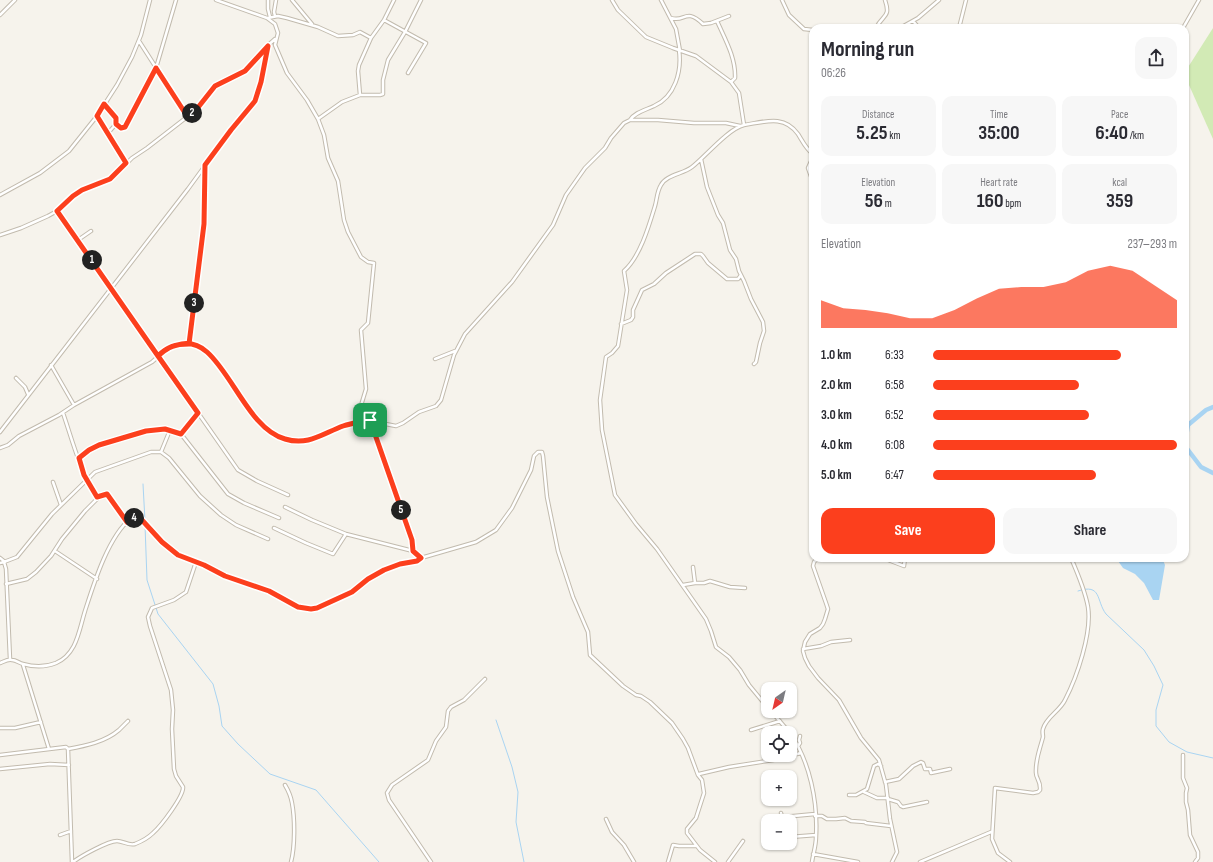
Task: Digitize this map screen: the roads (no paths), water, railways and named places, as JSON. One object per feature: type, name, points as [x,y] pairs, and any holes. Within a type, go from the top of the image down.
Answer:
[{"type":"street","points":[[0,15],[15,0]]},
{"type":"street","points":[[0,195],[40,173],[68,151],[97,116],[125,72],[139,40],[150,0]]},
{"type":"street","points":[[116,124],[121,128],[125,127],[156,68],[176,0]]},
{"type":"street","points":[[216,0],[269,18],[275,24],[278,33],[275,45],[286,73],[304,96],[318,119],[324,135],[328,158],[338,181],[344,220],[348,232],[361,257],[368,262],[374,263],[368,323],[361,330],[366,389],[356,422]]},
{"type":"street","points":[[268,0],[269,18]]},
{"type":"street","points":[[275,16],[274,12],[276,0]]},
{"type":"street","points":[[292,0],[313,25]]},
{"type":"street","points":[[360,95],[359,65],[371,38],[384,20],[394,0]]},
{"type":"street","points":[[318,119],[342,102],[360,95],[383,94],[383,80],[388,60],[405,32],[421,0]]},
{"type":"street","points":[[612,0],[618,10],[646,37],[696,56],[731,82],[739,93],[742,125]]},
{"type":"street","points":[[0,448],[8,445],[19,436],[63,413],[74,405],[152,362],[173,345],[189,344],[198,346],[206,351],[219,365],[257,419],[266,428],[284,439],[301,442],[316,439],[356,422],[370,420],[396,426],[419,412],[436,406],[441,400],[456,351],[468,330],[504,292],[521,271],[553,225],[566,195],[582,172],[605,148],[621,126],[641,112],[660,103],[668,97],[678,73],[678,35],[661,0]]},
{"type":"street","points":[[782,0],[789,15],[804,29],[809,30]]},
{"type":"street","points":[[879,24],[887,15],[888,10],[885,0]]},
{"type":"street","points":[[907,24],[932,7],[939,0]]},
{"type":"street","points":[[960,24],[966,0]]},
{"type":"street","points":[[1185,24],[1199,0]]},
{"type":"street","points":[[671,18],[676,19],[689,15],[696,18],[703,24],[717,21],[729,16]]},
{"type":"street","points":[[269,18],[275,16],[287,18],[313,25],[338,36],[353,35],[360,32],[371,38]]},
{"type":"street","points":[[384,20],[426,43],[408,74]]},
{"type":"street","points":[[717,21],[728,44],[736,71],[735,78],[731,82]]},
{"type":"street","points":[[913,21],[916,24]]},
{"type":"street","points":[[0,235],[37,221],[57,211],[82,190],[110,179],[126,163],[196,110],[215,86],[245,71],[276,39]]},
{"type":"street","points":[[139,40],[187,116]]},
{"type":"street","points":[[0,432],[231,130],[255,101],[261,82],[268,46]]},
{"type":"street","points":[[104,104],[116,118],[116,124],[108,133]]},
{"type":"street","points":[[97,116],[126,163]]},
{"type":"street","points":[[630,120],[726,123],[742,125],[773,120],[784,122],[794,129],[809,151]]},
{"type":"street","points":[[742,125],[723,139],[691,167],[664,180],[661,184],[650,224],[636,256],[624,271],[627,290],[618,346],[606,357],[600,400],[602,430],[614,492],[617,500],[657,549],[706,619],[712,631],[716,647],[729,657],[761,700]]},
{"type":"street","points":[[701,159],[707,187],[718,215],[723,223],[730,250],[736,259],[751,299],[763,322],[764,331],[756,362],[754,364]]},
{"type":"street","points":[[189,344],[204,224],[205,165]]},
{"type":"street","points":[[57,211],[238,470],[256,481],[288,495]]},
{"type":"street","points":[[78,240],[91,231]]},
{"type":"street","points":[[621,324],[631,320],[633,317],[633,310],[642,290],[654,284],[666,273],[695,254],[701,254],[704,256],[710,264],[727,279],[738,278],[741,275]]},
{"type":"street","points":[[435,359],[456,351]]},
{"type":"street","points":[[51,365],[74,405]]},
{"type":"street","points":[[16,378],[25,387],[28,395]]},
{"type":"street","points":[[63,413],[87,481],[98,497]]},
{"type":"street","points":[[181,434],[198,413]]},
{"type":"street","points":[[370,420],[412,540],[413,551]]},
{"type":"street","points":[[79,458],[89,450],[118,439],[152,430],[170,430],[181,434],[228,494],[244,503],[279,518]]},
{"type":"street","points":[[161,452],[170,430]]},
{"type":"street","points":[[0,563],[17,557],[44,523],[95,472],[151,452],[161,452],[173,462],[200,496],[221,515],[236,525],[268,539]]},
{"type":"street","points":[[0,663],[10,660],[34,666],[48,666],[58,662],[72,649],[78,638],[85,612],[114,539],[131,518],[141,519],[169,549],[178,555],[225,576],[269,591],[298,607],[311,609],[317,608],[352,592],[368,579],[384,570],[476,542],[496,530],[512,508],[531,470],[534,456],[538,452],[542,452],[547,497],[558,551],[572,597],[588,632],[590,655],[623,686],[650,702],[672,723],[688,748],[698,774],[702,780],[704,793],[696,818],[686,832],[696,846],[715,862]]},
{"type":"street","points":[[53,482],[61,506]]},
{"type":"street","points":[[6,584],[18,582],[33,576],[55,551],[84,511],[98,497],[107,494],[127,522]]},
{"type":"street","points":[[286,507],[346,534],[413,551],[421,558]]},
{"type":"street","points":[[274,528],[333,554],[346,534]]},
{"type":"street","points":[[55,551],[97,579]]},
{"type":"street","points":[[0,558],[4,562],[6,569],[10,660]]},
{"type":"street","points":[[68,749],[72,862],[104,845],[115,842],[135,844],[150,835],[165,819],[182,795],[183,787],[176,776],[174,764],[171,690],[151,631],[148,617],[152,608],[174,600],[186,592],[196,562]]},
{"type":"street","points":[[814,562],[813,566],[828,609],[823,624],[820,628],[810,634],[805,642],[803,649],[805,658],[809,666],[839,700],[861,738],[873,751],[882,766],[891,826],[897,852],[892,862]]},
{"type":"street","points":[[894,562],[904,566],[904,562]]},
{"type":"street","points":[[1010,862],[998,853],[992,839],[991,832],[995,788],[1033,793],[1040,790],[1040,781],[1036,773],[1043,729],[1046,723],[1061,707],[1076,676],[1082,657],[1088,627],[1088,611],[1081,580],[1073,562]]},
{"type":"street","points":[[692,568],[695,584]]},
{"type":"street","points":[[682,585],[710,581],[730,587],[745,588]]},
{"type":"street","points":[[803,649],[821,646],[831,642],[850,640]]},
{"type":"street","points":[[23,664],[49,749]]},
{"type":"street","points":[[431,862],[389,800],[387,793],[392,785],[428,760],[436,741],[446,727],[448,711],[451,707],[464,700],[485,679]]},
{"type":"street","points":[[777,718],[784,726]]},
{"type":"street","points":[[0,755],[66,747],[68,749],[91,744],[118,731],[128,721]]},
{"type":"street","points":[[751,730],[780,721]]},
{"type":"street","points":[[0,728],[15,728],[41,722]]},
{"type":"street","points":[[800,736],[800,743],[798,746],[812,790],[815,815],[816,835],[812,862]]},
{"type":"street","points":[[698,774],[773,760],[801,753]]},
{"type":"street","points":[[1183,755],[1183,778],[1187,788],[1186,802],[1190,835],[1198,852],[1198,858],[1195,862]]},
{"type":"street","points":[[885,782],[900,779],[914,766],[921,762],[923,763],[925,769],[930,768],[930,773],[950,769]]},
{"type":"street","points":[[0,769],[50,764],[69,765]]},
{"type":"street","points":[[849,795],[856,795],[867,790],[869,786],[868,782],[874,766],[878,764],[882,766]]},
{"type":"street","points":[[285,785],[292,801],[294,843],[290,862]]},
{"type":"street","points":[[864,792],[877,798],[888,798],[898,802],[900,806],[903,807],[927,802]]},
{"type":"street","points":[[797,816],[815,815],[836,819],[845,818],[851,821],[891,826]]},
{"type":"street","points":[[606,819],[612,832],[624,845],[634,862]]},
{"type":"street","points":[[60,835],[70,831]]},
{"type":"street","points":[[920,862],[991,832]]},
{"type":"street","points":[[797,836],[816,835]]},
{"type":"street","points":[[728,862],[743,841]]},
{"type":"street","points":[[668,862],[672,845],[696,846]]},
{"type":"street","points":[[813,854],[858,862]]},
{"type":"water","points":[[1119,562],[1164,562],[1165,565],[1159,600],[1153,600],[1144,583],[1135,574],[1123,568]]},
{"type":"waterway","points":[[1189,424],[1206,410],[1213,407]]},
{"type":"waterway","points":[[1189,451],[1201,467],[1213,473]]},
{"type":"waterway","points":[[143,484],[145,521]]},
{"type":"waterway","points":[[145,525],[147,580],[158,614],[213,684],[219,706],[222,726],[238,744],[270,774],[316,790],[379,862]]},
{"type":"waterway","points":[[1078,591],[1086,589],[1095,591],[1106,614],[1144,650],[1154,666],[1163,685],[1156,710],[1156,726],[1169,742],[1187,752],[1213,758]]},
{"type":"waterway","points":[[496,720],[512,767],[518,792],[516,822],[524,862]]}]
